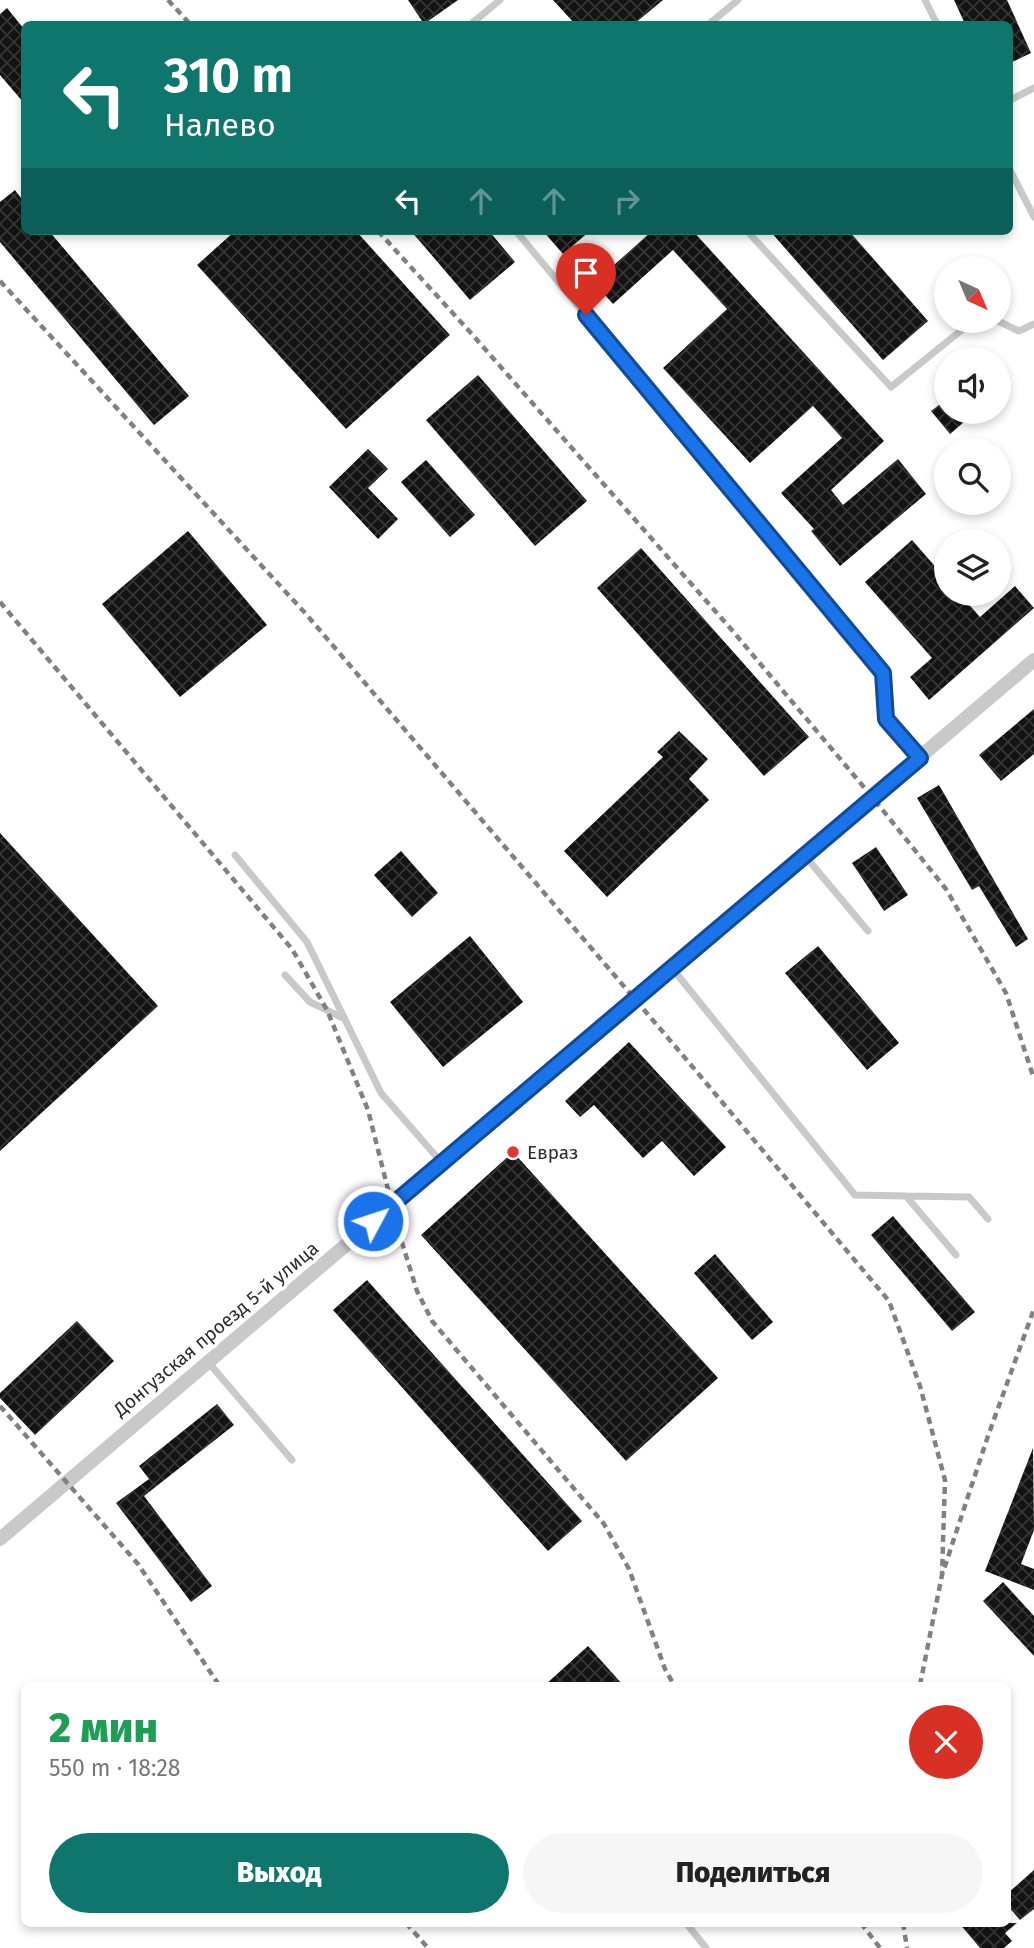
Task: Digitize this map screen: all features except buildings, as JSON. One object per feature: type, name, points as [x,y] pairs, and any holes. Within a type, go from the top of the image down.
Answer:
[{"type":"street","name":"Донгузская проезд 5-й улица","points":[[0,1539],[1034,660]]},
{"type":"lane","points":[[475,21],[500,0]]},
{"type":"lane","points":[[713,21],[738,0]]},
{"type":"lane","points":[[925,0],[936,21]]},
{"type":"lane","points":[[1013,98],[1034,88]]},
{"type":"lane","points":[[1013,176],[1034,217]]},
{"type":"lane","points":[[519,235],[883,673],[886,719],[920,758]]},
{"type":"lane","points":[[751,235],[891,387],[958,333]]},
{"type":"lane","points":[[1012,327],[1020,331],[1034,324]]},
{"type":"lane","points":[[235,855],[307,942],[381,1093],[442,1163]]},
{"type":"lane","points":[[804,856],[868,931]]},
{"type":"lane","points":[[672,968],[855,1195],[969,1196],[988,1219]]},
{"type":"lane","points":[[285,975],[310,1002],[344,1018]]},
{"type":"lane","points":[[906,1196],[956,1255]]},
{"type":"lane","points":[[207,1362],[292,1460]]},
{"type":"lane","points":[[688,1927],[706,1948]]},
{"type":"railway","points":[[168,0],[187,21]]},
{"type":"railway","points":[[382,235],[731,629],[946,889],[1006,993],[1034,1079]]},
{"type":"railway","points":[[0,281],[306,614],[889,1301],[920,1386],[945,1480],[942,1575]]},
{"type":"railway","points":[[0,602],[292,949],[327,1010],[368,1110],[399,1233],[417,1291],[432,1321],[604,1524],[629,1569],[665,1669],[672,1682]]},
{"type":"railway","points":[[921,1682],[942,1575],[1034,1309]]},
{"type":"railway","points":[[0,1406],[138,1564],[217,1682]]},
{"type":"railway","points":[[410,1927],[428,1948]]},
{"type":"railway","points":[[864,1927],[880,1948]]},
{"type":"railway","points":[[904,1927],[907,1948]]},
{"type":"place","name":"Евраз","points":[[513,1152]]},
{"type":"route","points":[[373,1221],[920,758],[886,719],[883,673],[586,315]]}]
